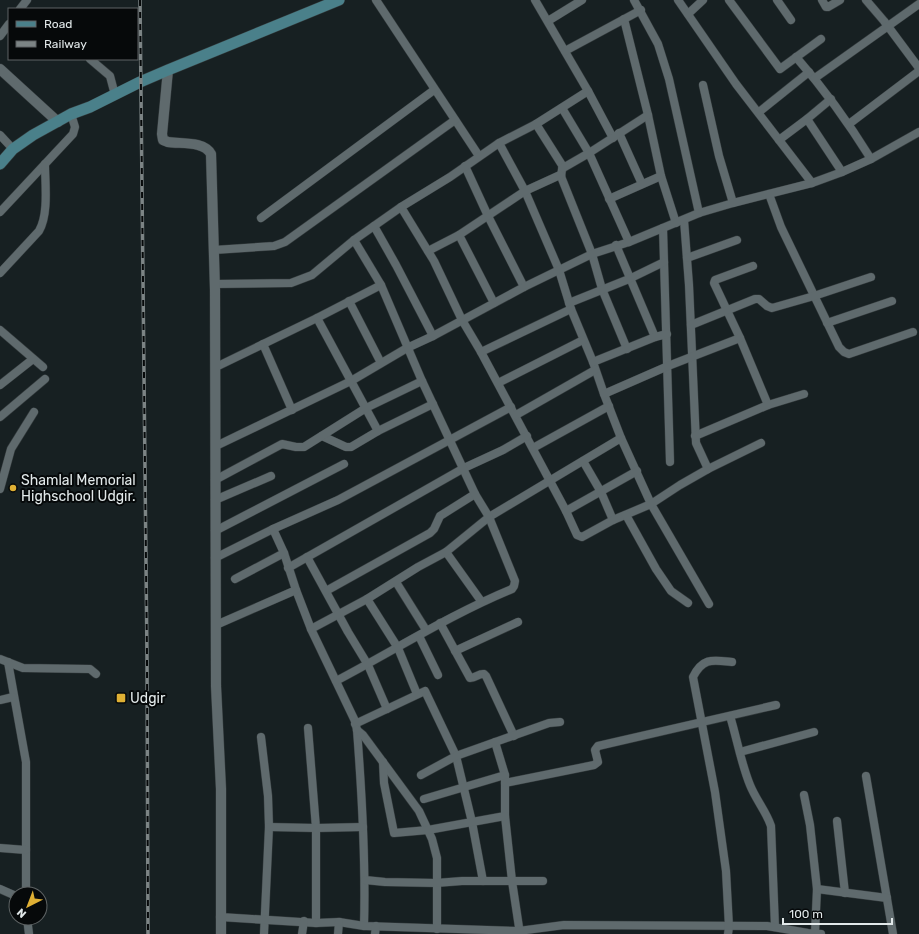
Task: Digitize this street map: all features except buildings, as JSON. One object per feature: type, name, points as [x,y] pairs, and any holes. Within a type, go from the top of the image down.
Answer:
[{"type":"main road","points":[[0,164],[13,149],[33,135],[71,114],[90,107],[168,70],[339,0]]},
{"type":"street","points":[[376,0],[479,156]]},
{"type":"street","points":[[535,0],[588,91],[616,135],[642,184]]},
{"type":"street","points":[[548,21],[582,0]]},
{"type":"street","points":[[634,0],[658,44],[669,79],[699,213]]},
{"type":"street","points":[[678,0],[736,84],[812,182]]},
{"type":"street","points":[[688,14],[703,0]]},
{"type":"street","points":[[729,0],[780,69],[821,39]]},
{"type":"street","points":[[777,0],[791,20]]},
{"type":"street","points":[[822,0],[828,7],[840,0]]},
{"type":"street","points":[[866,0],[919,68]]},
{"type":"street","points":[[759,112],[812,75],[888,27],[919,4]]},
{"type":"street","points":[[565,51],[640,10]]},
{"type":"street","points":[[624,19],[648,115],[661,176],[680,221],[687,258],[696,436],[698,448],[708,469]]},
{"type":"street","points":[[0,36],[8,25]]},
{"type":"street","points":[[796,57],[850,124],[871,159]]},
{"type":"street","points":[[91,60],[110,76],[115,95]]},
{"type":"street","points":[[0,69],[58,122]]},
{"type":"street","points":[[168,70],[162,134],[163,140],[168,142],[204,146],[212,154],[216,367],[216,686],[221,789],[220,934]]},
{"type":"street","points":[[850,124],[919,71]]},
{"type":"street","points":[[703,85],[717,150],[733,203]]},
{"type":"street","points":[[261,218],[434,90]]},
{"type":"street","points":[[215,284],[291,283],[312,275],[354,240],[401,207],[450,177],[499,143],[536,124],[588,91]]},
{"type":"street","points":[[779,140],[831,99]]},
{"type":"street","points":[[562,108],[590,154],[629,242]]},
{"type":"street","points":[[0,212],[73,134],[75,127],[71,114]]},
{"type":"street","points":[[428,251],[459,235],[525,191],[590,154],[616,135],[648,115]]},
{"type":"street","points":[[807,119],[842,172]]},
{"type":"street","points":[[214,250],[274,246],[285,242],[455,120]]},
{"type":"street","points":[[536,124],[561,171],[592,254],[602,289],[627,349]]},
{"type":"street","points":[[216,446],[351,381],[407,348],[433,336],[524,287],[592,254],[629,242],[699,213],[812,182],[842,172],[871,159],[919,132]]},
{"type":"street","points":[[0,135],[13,149]]},
{"type":"street","points":[[499,143],[525,191],[559,270],[570,306],[604,394],[651,504],[709,604]]},
{"type":"street","points":[[0,273],[43,225],[45,216],[45,164]]},
{"type":"street","points":[[465,166],[488,216],[524,287]]},
{"type":"street","points":[[610,199],[661,176]]},
{"type":"street","points":[[769,194],[781,227],[839,347],[844,352],[849,354],[913,332]]},
{"type":"street","points":[[401,207],[428,251],[462,320],[516,415],[577,535],[580,537],[613,520],[651,504],[708,469],[761,443]]},
{"type":"street","points":[[374,226],[433,336]]},
{"type":"street","points":[[663,228],[670,462]]},
{"type":"street","points":[[459,235],[494,303]]},
{"type":"street","points":[[336,681],[481,601],[512,589],[515,582],[489,517],[475,494],[407,348],[380,285],[354,240]]},
{"type":"street","points":[[687,258],[737,240]]},
{"type":"street","points":[[616,245],[629,279],[655,337]]},
{"type":"street","points":[[481,352],[602,289],[629,279],[664,262]]},
{"type":"street","points":[[753,266],[715,280],[714,286],[740,338],[768,405]]},
{"type":"street","points":[[691,325],[755,299],[759,299],[767,306],[772,308],[871,277]]},
{"type":"street","points":[[216,367],[317,318],[380,285]]},
{"type":"street","points":[[349,301],[381,364]]},
{"type":"street","points":[[827,323],[892,301]]},
{"type":"street","points":[[317,318],[378,431]]},
{"type":"street","points":[[0,330],[43,367]]},
{"type":"street","points":[[516,415],[594,366],[627,349],[655,337],[667,334]]},
{"type":"street","points":[[604,394],[668,366],[740,338]]},
{"type":"street","points":[[498,383],[583,340]]},
{"type":"street","points":[[263,344],[292,410]]},
{"type":"street","points":[[0,385],[33,358]]},
{"type":"street","points":[[0,417],[45,379]]},
{"type":"street","points":[[215,480],[282,444],[304,447],[366,408],[422,381]]},
{"type":"street","points":[[696,436],[768,405],[804,394]]},
{"type":"street","points":[[322,436],[346,447],[351,447],[378,431],[433,404]]},
{"type":"street","points":[[533,448],[609,406]]},
{"type":"street","points":[[215,558],[272,529],[338,500],[511,407]]},
{"type":"street","points":[[0,489],[11,449],[34,412]]},
{"type":"street","points":[[288,568],[464,468],[503,450],[527,436]]},
{"type":"street","points":[[311,629],[367,599],[418,567],[446,552],[489,517],[622,438]]},
{"type":"street","points":[[583,461],[601,492],[613,520]]},
{"type":"street","points":[[215,531],[344,464]]},
{"type":"street","points":[[566,511],[637,471]]},
{"type":"street","points":[[215,500],[272,476]]},
{"type":"street","points":[[326,591],[430,533],[434,529],[440,516],[475,494]]},
{"type":"street","points":[[626,515],[671,591],[688,603]]},
{"type":"street","points":[[272,529],[284,553],[288,568],[311,629],[356,727],[419,811],[432,839],[437,858],[436,883],[442,931]]},
{"type":"street","points":[[446,552],[481,601]]},
{"type":"street","points":[[235,579],[284,553]]},
{"type":"street","points":[[307,557],[338,615],[368,664],[387,709]]},
{"type":"street","points":[[396,582],[426,630]]},
{"type":"street","points":[[216,625],[296,590]]},
{"type":"street","points":[[367,599],[398,648],[418,694]]},
{"type":"street","points":[[455,651],[518,622]]},
{"type":"street","points":[[440,623],[470,678],[474,678],[482,674],[486,676],[514,736]]},
{"type":"street","points":[[419,636],[438,675]]},
{"type":"street","points":[[729,930],[726,871],[715,792],[693,677],[696,670],[702,664],[712,660],[732,662]]},
{"type":"street","points":[[4,661],[23,668],[90,669],[96,674]]},
{"type":"street","points":[[4,661],[26,762],[26,886]]},
{"type":"street","points":[[356,727],[387,709],[425,691],[456,756],[472,822],[483,881]]},
{"type":"street","points":[[0,700],[13,697]]},
{"type":"street","points":[[424,799],[505,779],[594,765],[598,762],[594,750],[598,746],[776,705]]},
{"type":"street","points":[[730,716],[750,784],[771,826],[775,928]]},
{"type":"street","points":[[421,774],[456,756],[549,724],[560,722]]},
{"type":"street","points":[[356,727],[363,799],[365,880],[364,926]]},
{"type":"street","points":[[308,728],[316,828],[316,923]]},
{"type":"street","points":[[740,752],[814,732]]},
{"type":"street","points":[[261,737],[268,796],[269,827],[266,919],[264,934]]},
{"type":"street","points":[[494,742],[505,779],[505,816],[512,881],[520,932]]},
{"type":"street","points":[[383,761],[384,783],[394,834],[428,830],[505,816]]},
{"type":"street","points":[[866,776],[893,934]]},
{"type":"street","points":[[220,917],[304,921],[316,923],[339,922],[364,926],[376,930],[409,931],[520,932],[564,925],[729,930],[766,930],[775,928],[813,934],[817,889],[810,825],[804,795]]},
{"type":"street","points":[[837,821],[845,893]]},
{"type":"street","points":[[269,827],[363,827]]},
{"type":"street","points":[[0,848],[26,850]]},
{"type":"street","points":[[365,880],[436,883],[543,881]]},
{"type":"street","points":[[817,889],[887,898]]},
{"type":"street","points":[[302,934],[304,921]]},
{"type":"street","points":[[338,934],[339,922]]},
{"type":"street","points":[[562,934],[564,925]]},
{"type":"railway","points":[[140,0],[147,657],[148,934]]},
{"type":"place","name":"Shamlal Memorial Highschool Udgir.","points":[[13,488]]},
{"type":"place","name":"Udgir","points":[[121,698]]}]
